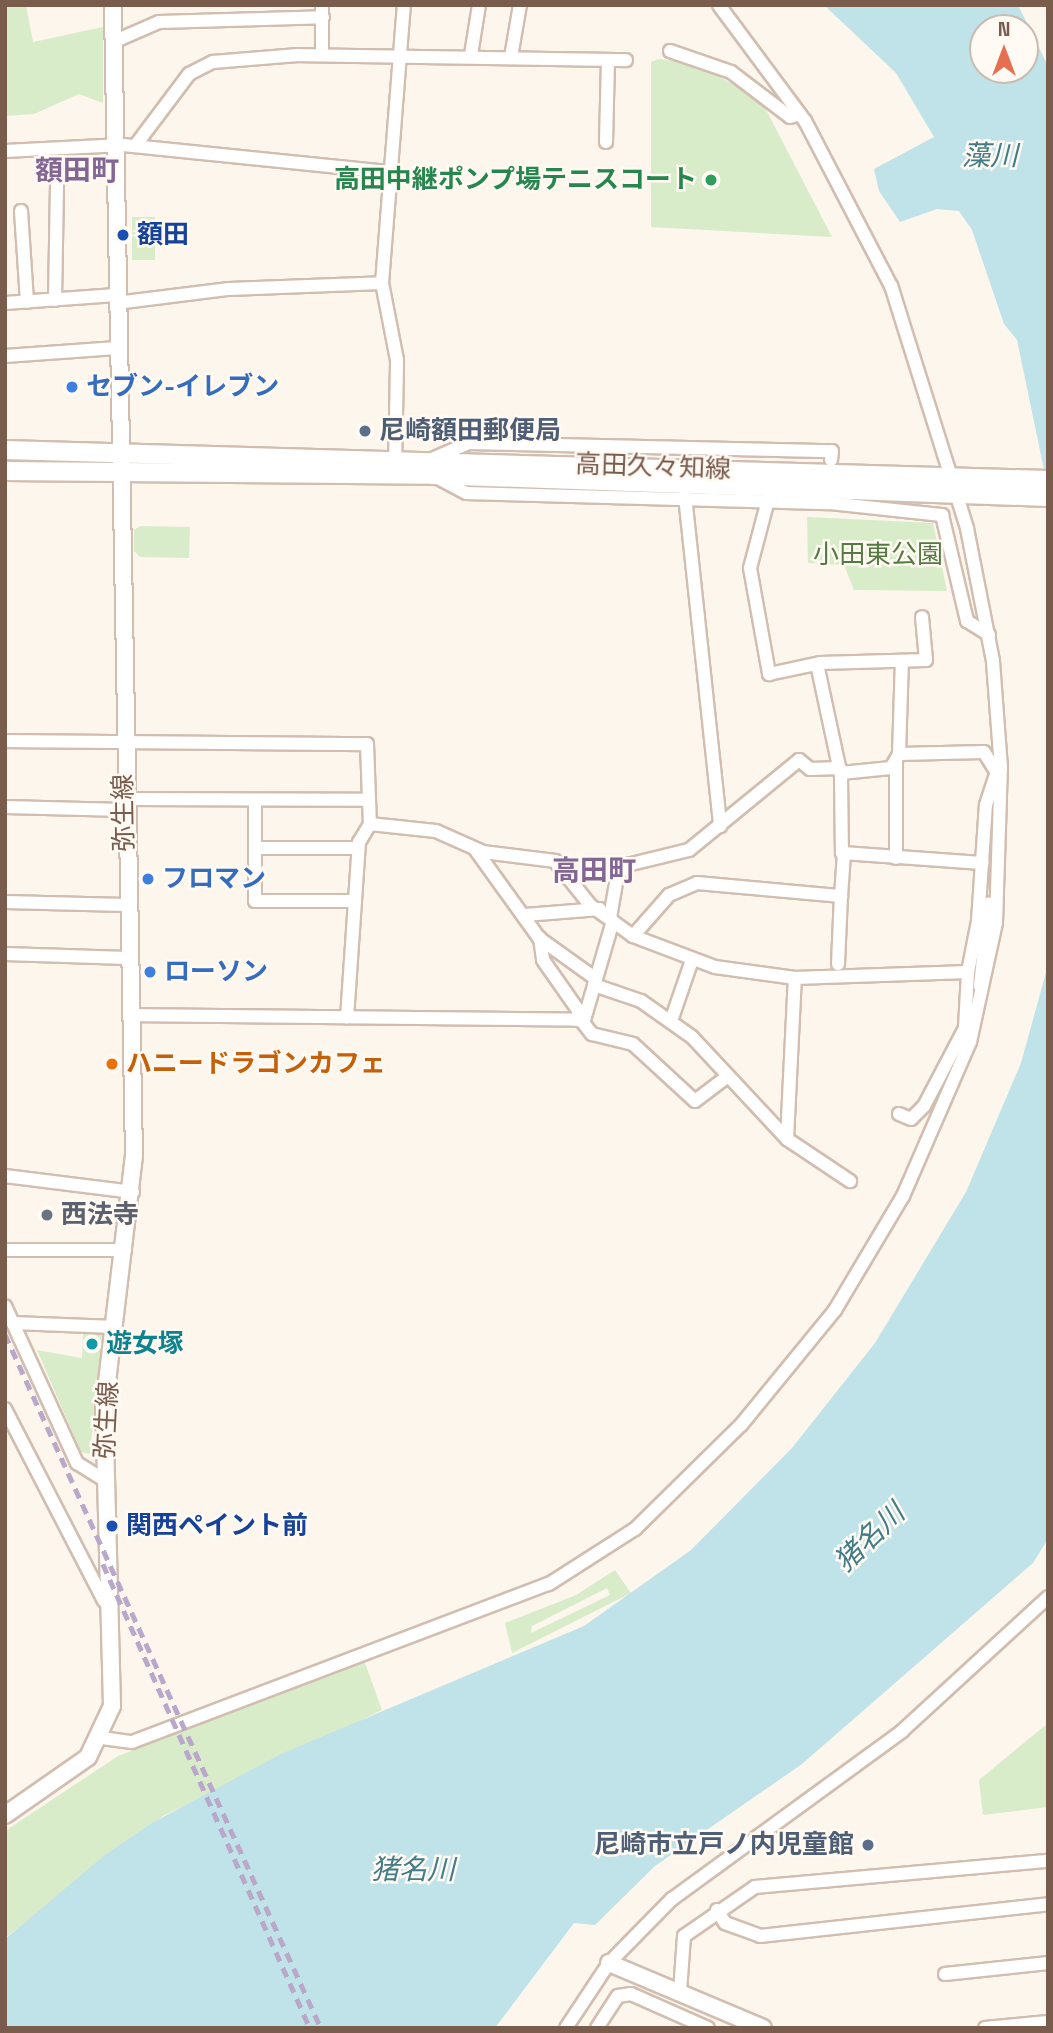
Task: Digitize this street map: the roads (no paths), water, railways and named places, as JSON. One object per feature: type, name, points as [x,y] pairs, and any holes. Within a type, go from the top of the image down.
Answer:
[{"type":"main road","name":"高田久々知線","points":[[5,450],[117,452],[395,467],[959,484],[1048,480]]},
{"type":"main road","name":"高田久々知線","points":[[5,471],[117,472],[395,467]]},
{"type":"main road","name":"高田久々知線","points":[[959,484],[1048,497]]},
{"type":"street","name":"弥生線","points":[[102,1738],[112,1688],[104,1601],[104,1407],[133,1192],[117,472],[113,5]]},
{"type":"street","points":[[395,467],[397,360],[382,283],[397,58],[404,5]]},
{"type":"street","points":[[471,55],[479,5]]},
{"type":"street","points":[[512,57],[520,5]]},
{"type":"street","points":[[719,5],[800,114],[900,308],[959,484],[989,635],[998,778],[996,894],[979,982],[983,1000],[924,1106],[911,1119],[899,1114]]},
{"type":"street","points":[[113,42],[159,22],[323,11],[322,55]]},
{"type":"street","points":[[670,51],[731,72],[790,117],[800,114]]},
{"type":"street","points":[[135,146],[171,94],[200,65],[322,55],[397,58],[471,55],[626,60]]},
{"type":"street","points":[[606,142],[608,61]]},
{"type":"street","points":[[5,151],[135,146],[390,172]]},
{"type":"street","points":[[55,300],[57,186]]},
{"type":"street","points":[[21,211],[16,235],[27,302]]},
{"type":"street","points":[[5,303],[116,299],[229,289],[382,283]]},
{"type":"street","points":[[5,356],[117,348]]},
{"type":"street","points":[[831,460],[832,451],[469,443],[433,468],[466,493],[830,499],[942,515],[967,621],[989,635]]},
{"type":"street","points":[[685,496],[720,826]]},
{"type":"street","points":[[768,500],[750,568],[769,674],[817,664],[926,660],[922,617]]},
{"type":"street","points":[[896,858],[902,661]]},
{"type":"street","points":[[817,664],[840,771],[844,853],[838,964]]},
{"type":"street","points":[[5,741],[368,744],[367,800],[370,824],[358,848],[347,1018]]},
{"type":"street","points":[[579,1020],[595,982],[617,877],[626,865],[689,850],[799,760],[810,769],[840,771],[897,758],[984,752],[998,778]]},
{"type":"street","points":[[5,1815],[73,1770],[102,1738],[132,1742],[549,1584],[635,1530],[776,1386],[853,1283],[925,1152],[971,1024],[968,972],[983,863],[986,805],[998,778]]},
{"type":"street","points":[[5,807],[255,800],[367,800]]},
{"type":"street","points":[[255,800],[255,901],[355,901]]},
{"type":"street","points":[[370,824],[436,831],[474,848],[555,861],[608,916],[634,936],[692,960],[795,978],[968,972]]},
{"type":"street","points":[[255,848],[358,848]]},
{"type":"street","points":[[474,848],[540,938],[595,982],[641,1001],[671,1021],[787,1139],[850,1181]]},
{"type":"street","points":[[844,853],[983,863]]},
{"type":"street","points":[[983,863],[996,894]]},
{"type":"street","points":[[634,936],[670,895],[697,883],[841,895]]},
{"type":"street","points":[[5,902],[126,905]]},
{"type":"street","points":[[525,915],[608,916]]},
{"type":"street","points":[[540,938],[543,960],[578,1010],[579,1020],[592,1034],[633,1044],[695,1101],[728,1076]]},
{"type":"street","points":[[5,954],[127,958]]},
{"type":"street","points":[[671,1021],[692,960]]},
{"type":"street","points":[[787,1139],[795,978]]},
{"type":"street","points":[[129,1015],[579,1020]]},
{"type":"street","points":[[5,1176],[133,1192]]},
{"type":"street","points":[[5,1250],[125,1250]]},
{"type":"street","points":[[5,1307],[78,1463],[104,1480]]},
{"type":"street","points":[[13,1323],[115,1327]]},
{"type":"street","points":[[5,1409],[104,1601]]},
{"type":"street","points":[[566,2028],[609,1963],[700,1877],[902,1731],[1048,1597]]},
{"type":"street","points":[[680,1992],[684,1936],[717,1910],[755,1887],[1048,1861]]},
{"type":"street","points":[[717,1910],[725,1923],[760,1936],[1048,1904]]},
{"type":"street","points":[[609,1963],[763,2028]]},
{"type":"street","points":[[945,1974],[1048,1963]]},
{"type":"street","points":[[597,2028],[618,1996],[631,1994],[708,2028]]},
{"type":"street","points":[[985,2028],[1048,2021]]},
{"type":"water","name":"藻川","points":[[824,5],[1018,5],[1022,14],[969,14],[969,84],[1039,84],[1039,48],[1048,66],[1048,489],[1017,340],[1004,324],[972,230],[959,211],[937,209],[900,222],[879,191],[874,169],[934,137],[896,73]]},
{"type":"water","name":"猪名川","points":[[1048,965],[1048,1539],[1033,1563],[802,1764],[655,1866],[595,1925],[574,1923],[495,2028],[5,2028],[5,1939],[105,1855],[152,1823],[281,1754],[584,1626],[691,1550],[792,1448],[875,1343],[966,1192],[1021,1063]]},
{"type":"railway","points":[[5,1334],[321,2028]]},
{"type":"railway","points":[[103,1564],[310,2028]]},
{"type":"place","name":"高田中継ポンプ場テニスコート","points":[[711,180]]},
{"type":"place","name":"額田","points":[[123,235]]},
{"type":"place","name":"セブン-イレブン","points":[[72,387]]},
{"type":"place","name":"尼崎額田郵便局","points":[[365,431]]},
{"type":"place","name":"フロマン","points":[[148,879]]},
{"type":"place","name":"ローソン","points":[[150,972]]},
{"type":"place","name":"ハニードラゴンカフェ","points":[[112,1064]]},
{"type":"place","name":"西法寺","points":[[47,1215]]},
{"type":"place","name":"遊女塚","points":[[92,1344]]},
{"type":"place","name":"関西ペイント前","points":[[112,1526]]},
{"type":"place","name":"尼崎市立戸ノ内児童館","points":[[868,1845]]},
{"type":"district","name":"額田町","points":[[77,170]]},
{"type":"district","name":"高田町","points":[[594,870]]},
{"type":"park label","name":"小田東公園","points":[[878,555]]}]
